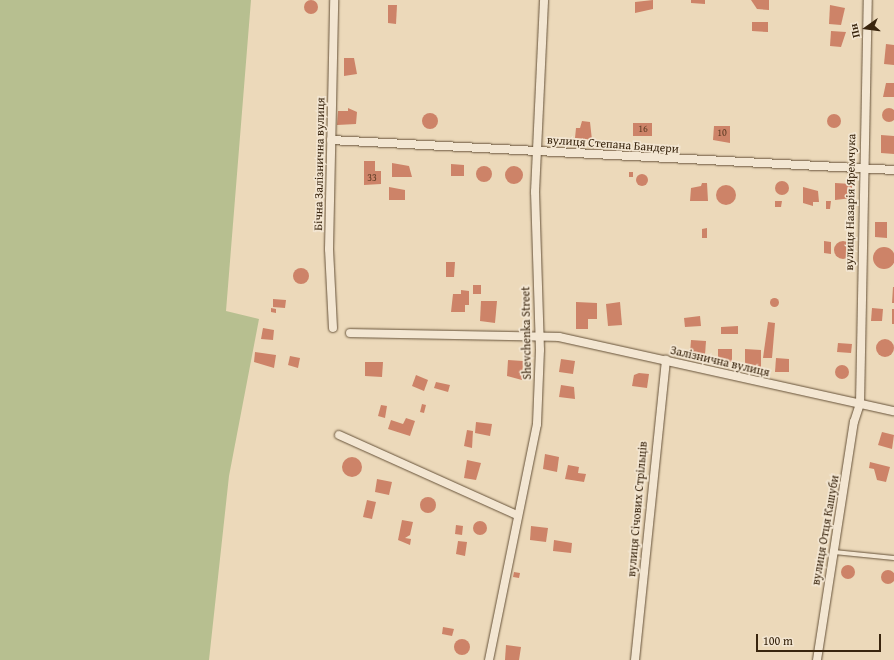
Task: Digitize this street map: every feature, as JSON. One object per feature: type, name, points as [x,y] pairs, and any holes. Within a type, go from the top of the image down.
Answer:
[{"type":"street","name":"Бічна Залізнична вулиця","points":[[333,328],[331,140],[334,0]]},
{"type":"street","name":"Shevchenka Street","points":[[489,660],[517,515],[537,424],[540,338],[535,192],[544,0]]},
{"type":"street","name":"вулиця Назарія Яремчука","points":[[860,404],[863,168],[868,0]]},
{"type":"street","name":"вулиця Степана Бандери","points":[[331,140],[894,170]]},
{"type":"street","name":"Залізнична вулиця","points":[[350,333],[540,338],[559,337],[894,411]]},
{"type":"street","name":"вулиця Січових Стрільців","points":[[635,660],[666,360]]},
{"type":"street","name":"вулиця Отця Кашуби","points":[[817,660],[854,422],[860,404]]},
{"type":"street","points":[[339,435],[517,515]]},
{"type":"lane","points":[[834,552],[894,558]]},
{"type":"green space","points":[[0,0],[251,0],[226,311],[259,319],[229,476],[209,660],[0,660]]},
{"type":"building","points":[[308,0],[314,0],[318,4],[318,10],[314,14],[308,14],[304,10],[304,4]]},
{"type":"building","points":[[653,0],[653,9],[635,13],[635,2]]},
{"type":"building","points":[[691,0],[705,0],[705,4],[691,3]]},
{"type":"building","points":[[751,0],[769,0],[769,10],[757,9]]},
{"type":"building","points":[[388,5],[397,5],[396,24],[388,23]]},
{"type":"building","points":[[830,5],[845,8],[841,25],[829,24]]},
{"type":"building","points":[[752,22],[768,22],[768,32],[752,31]]},
{"type":"building","points":[[831,31],[846,32],[841,47],[830,46]]},
{"type":"building","points":[[886,44],[894,45],[894,65],[884,64]]},
{"type":"building","points":[[344,58],[354,58],[357,74],[344,76]]},
{"type":"building","points":[[886,83],[894,83],[894,97],[883,97]]},
{"type":"building","points":[[348,108],[357,112],[356,124],[337,125],[338,111],[348,111]]},
{"type":"building","points":[[889,108],[894,110],[896,115],[894,120],[889,122],[884,120],[882,115],[884,110]]},
{"type":"building","points":[[427,113],[433,113],[438,118],[436,127],[433,129],[427,129],[422,124],[422,118]]},
{"type":"building","points":[[831,114],[837,114],[841,118],[841,124],[837,128],[831,128],[827,124],[827,118]]},
{"type":"building","points":[[582,121],[590,122],[592,140],[575,138],[576,128],[580,128]]},
{"type":"building","points":[[633,123],[652,123],[652,136],[633,136]]},
{"type":"building","points":[[714,126],[730,126],[730,143],[713,140]]},
{"type":"building","points":[[881,135],[894,136],[894,154],[881,153]]},
{"type":"building","points":[[364,161],[375,161],[375,171],[381,171],[381,184],[364,185]]},
{"type":"building","points":[[392,163],[409,166],[412,177],[392,177]]},
{"type":"building","points":[[451,164],[464,165],[464,176],[451,176]]},
{"type":"building","points":[[484,166],[491,171],[492,174],[487,181],[484,182],[477,177],[476,174],[481,167]]},
{"type":"building","points":[[514,166],[520,169],[523,175],[520,181],[514,184],[508,181],[505,175],[508,169]]},
{"type":"building","points":[[629,172],[633,172],[633,177],[629,177]]},
{"type":"building","points":[[640,174],[644,174],[648,180],[644,186],[640,186],[636,182],[636,178]]},
{"type":"building","points":[[782,181],[787,183],[789,188],[787,193],[782,195],[777,193],[775,188],[777,183]]},
{"type":"building","points":[[702,183],[707,183],[708,201],[690,201],[691,188],[701,186]]},
{"type":"building","points":[[835,183],[852,184],[852,198],[835,200]]},
{"type":"building","points":[[726,185],[733,188],[736,195],[733,202],[726,205],[719,202],[716,195],[719,188]]},
{"type":"building","points":[[389,187],[405,190],[405,200],[389,200]]},
{"type":"building","points":[[803,187],[818,191],[819,202],[813,202],[813,206],[803,203]]},
{"type":"building","points":[[775,201],[782,201],[781,207],[775,207]]},
{"type":"building","points":[[826,201],[831,201],[830,209],[826,209]]},
{"type":"building","points":[[875,222],[887,222],[887,238],[875,237]]},
{"type":"building","points":[[707,228],[707,238],[702,238],[702,229]]},
{"type":"building","points":[[824,241],[831,242],[831,254],[824,253]]},
{"type":"building","points":[[843,241],[849,244],[852,250],[849,256],[843,259],[837,256],[834,250],[837,244]]},
{"type":"building","points":[[884,247],[892,250],[895,258],[892,266],[884,269],[876,266],[873,258],[876,250]]},
{"type":"building","points":[[446,262],[455,262],[454,277],[446,277]]},
{"type":"building","points":[[301,268],[308,273],[309,276],[304,283],[301,284],[294,279],[293,276],[298,269]]},
{"type":"building","points":[[473,285],[481,285],[481,294],[473,294]]},
{"type":"building","points":[[893,287],[894,303],[892,303]]},
{"type":"building","points":[[461,290],[469,291],[469,305],[465,305],[465,312],[451,312],[453,294],[461,294]]},
{"type":"building","points":[[774,297],[779,302],[774,307],[769,302]]},
{"type":"building","points":[[273,299],[286,300],[285,308],[273,307]]},
{"type":"building","points":[[481,301],[497,301],[495,323],[480,321]]},
{"type":"building","points":[[576,302],[597,303],[597,319],[588,319],[588,329],[576,329]]},
{"type":"building","points":[[620,302],[622,325],[608,326],[606,304]]},
{"type":"building","points":[[271,308],[276,309],[276,313],[271,312]]},
{"type":"building","points":[[872,308],[883,309],[882,321],[871,321]]},
{"type":"building","points":[[892,309],[894,309],[894,324],[892,324]]},
{"type":"building","points":[[700,316],[701,326],[685,327],[684,318]]},
{"type":"building","points":[[768,322],[775,323],[772,358],[763,358]]},
{"type":"building","points":[[738,326],[738,334],[721,334],[721,327]]},
{"type":"building","points":[[263,328],[274,330],[273,340],[261,339]]},
{"type":"building","points":[[885,339],[891,342],[894,348],[891,354],[885,357],[879,354],[876,348],[879,342]]},
{"type":"building","points":[[691,340],[706,341],[705,355],[690,354]]},
{"type":"building","points":[[838,343],[852,344],[851,353],[837,352]]},
{"type":"building","points":[[718,349],[732,349],[732,362],[718,362]]},
{"type":"building","points":[[745,349],[761,350],[761,367],[745,367]]},
{"type":"building","points":[[255,352],[276,355],[274,368],[254,362]]},
{"type":"building","points":[[290,356],[300,358],[298,368],[288,365]]},
{"type":"building","points":[[776,358],[789,359],[789,372],[775,372]]},
{"type":"building","points":[[561,359],[575,361],[573,374],[559,372]]},
{"type":"building","points":[[508,360],[523,361],[522,380],[507,376]]},
{"type":"building","points":[[365,362],[383,362],[382,377],[365,376]]},
{"type":"building","points":[[839,365],[845,365],[849,369],[849,375],[845,379],[839,379],[835,375],[835,369]]},
{"type":"building","points":[[639,373],[649,374],[647,388],[632,386],[634,375]]},
{"type":"building","points":[[416,375],[428,380],[424,391],[412,386]]},
{"type":"building","points":[[436,382],[450,385],[448,392],[434,388]]},
{"type":"building","points":[[561,385],[574,387],[575,399],[559,397]]},
{"type":"building","points":[[422,404],[426,405],[424,413],[420,412]]},
{"type":"building","points":[[381,405],[387,406],[385,418],[378,416]]},
{"type":"building","points":[[406,418],[415,421],[410,436],[388,429],[391,420],[403,424]]},
{"type":"building","points":[[476,422],[492,424],[490,436],[475,433]]},
{"type":"building","points":[[467,430],[473,431],[472,448],[464,446]]},
{"type":"building","points":[[882,432],[894,435],[892,449],[878,445]]},
{"type":"building","points":[[545,454],[559,457],[557,472],[543,469]]},
{"type":"building","points":[[352,457],[359,460],[362,467],[359,474],[352,477],[345,474],[342,467],[345,460]]},
{"type":"building","points":[[467,460],[481,463],[476,480],[464,478]]},
{"type":"building","points":[[870,462],[890,467],[886,482],[877,480],[874,469],[869,468]]},
{"type":"building","points":[[568,465],[579,467],[578,473],[586,474],[584,482],[565,479]]},
{"type":"building","points":[[377,479],[392,482],[389,495],[375,492]]},
{"type":"building","points":[[428,497],[434,499],[436,505],[434,511],[428,513],[422,511],[420,505],[422,499]]},
{"type":"building","points":[[367,500],[376,502],[372,519],[363,517]]},
{"type":"building","points":[[402,520],[413,522],[410,535],[405,538],[411,539],[410,545],[398,540]]},
{"type":"building","points":[[477,521],[483,521],[487,525],[487,531],[483,535],[477,535],[473,531],[473,525]]},
{"type":"building","points":[[456,525],[463,526],[462,535],[455,534]]},
{"type":"building","points":[[531,526],[548,528],[546,542],[530,540]]},
{"type":"building","points":[[554,540],[572,543],[571,553],[553,551]]},
{"type":"building","points":[[458,541],[467,542],[465,556],[456,554]]},
{"type":"building","points":[[845,565],[851,565],[855,569],[855,575],[851,579],[845,579],[841,575],[841,569]]},
{"type":"building","points":[[888,570],[893,572],[895,577],[893,582],[888,584],[883,582],[881,577],[883,572]]},
{"type":"building","points":[[514,572],[520,573],[519,578],[513,577]]},
{"type":"building","points":[[443,627],[454,629],[452,636],[442,634]]},
{"type":"building","points":[[459,639],[465,639],[470,644],[468,653],[465,655],[459,655],[454,650],[454,644]]},
{"type":"building","points":[[506,645],[521,647],[519,660],[505,660]]}]
